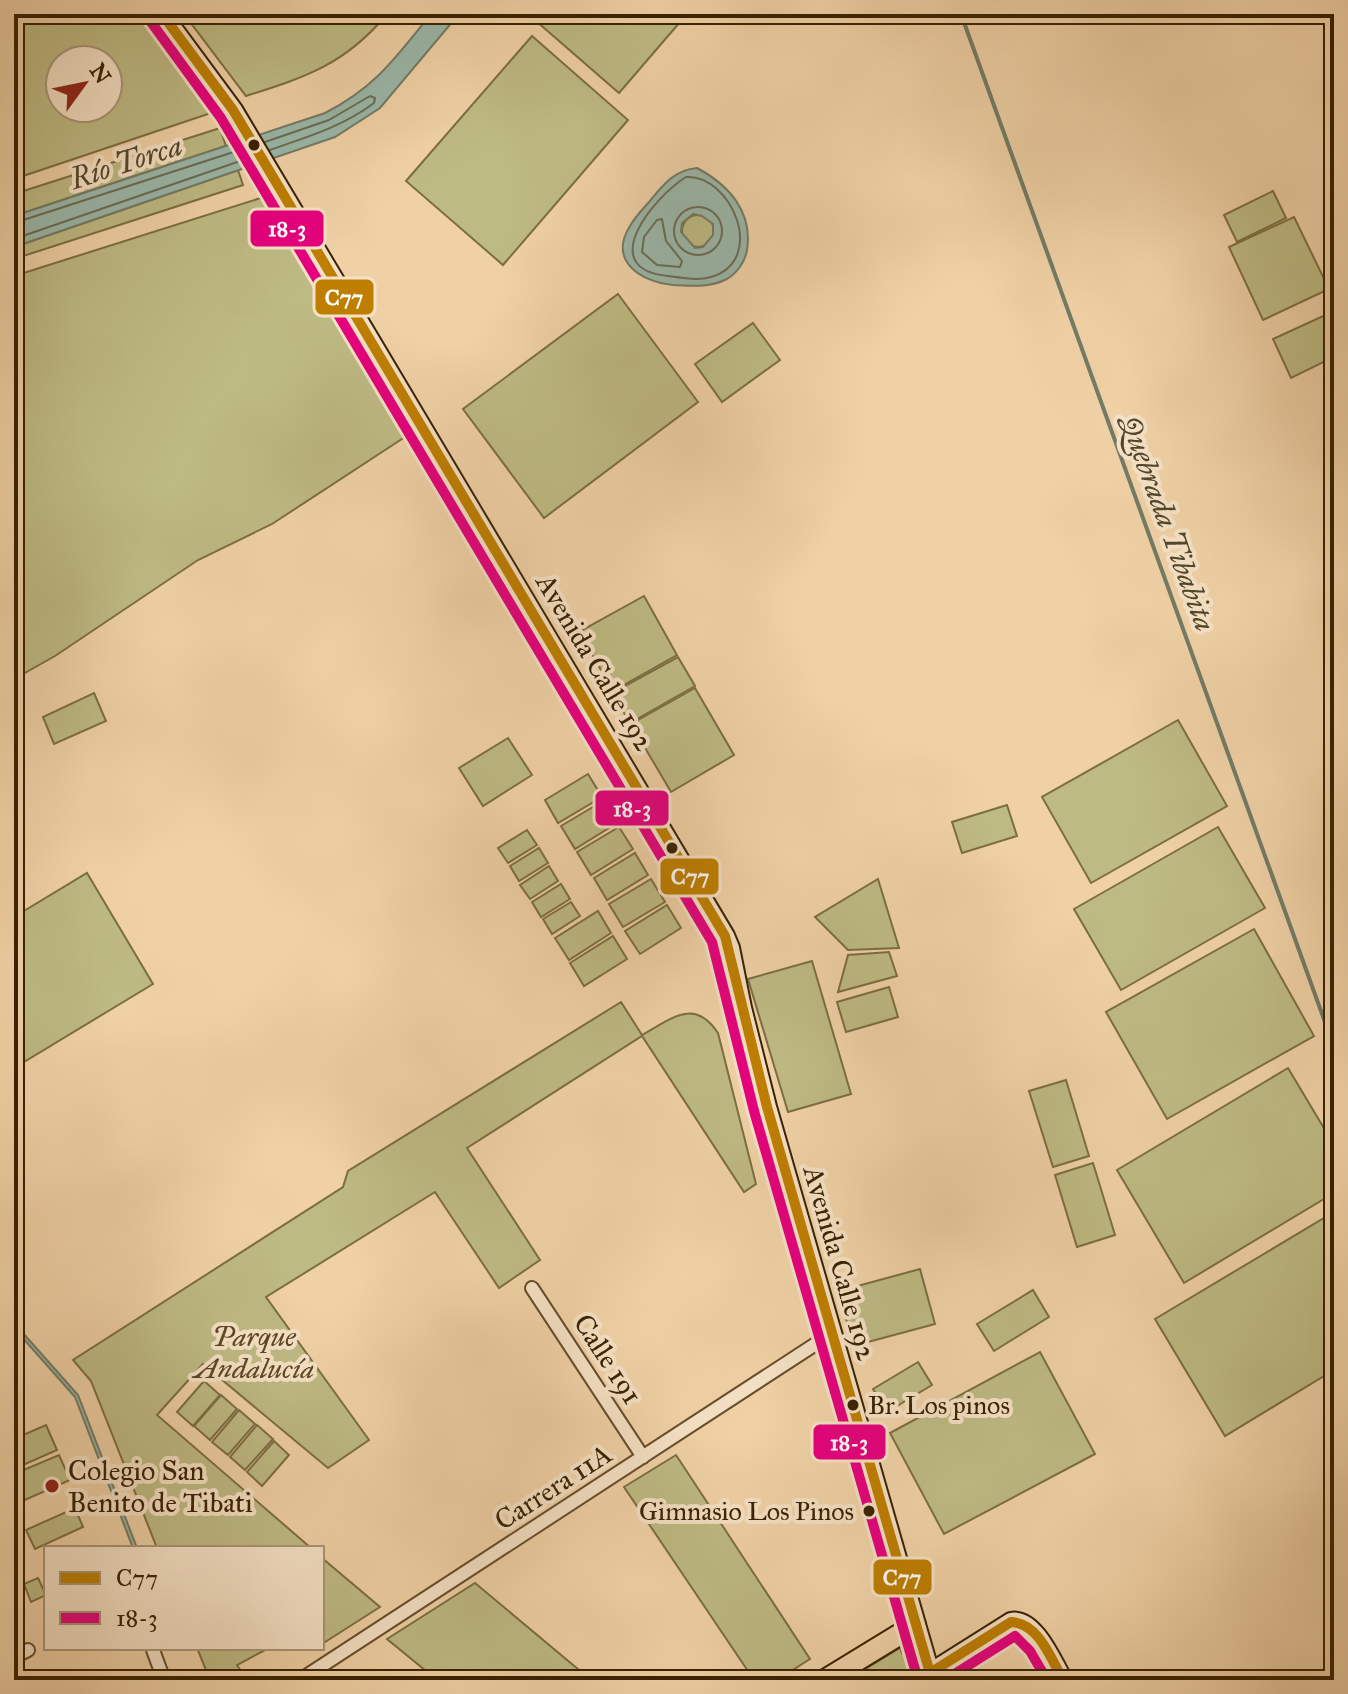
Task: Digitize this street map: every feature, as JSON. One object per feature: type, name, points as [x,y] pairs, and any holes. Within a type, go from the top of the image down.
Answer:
[{"type":"main road","name":"Avenida Calle 192","points":[[162,14],[246,131],[725,936],[764,1097],[915,1625],[924,1677]]},
{"type":"main road","points":[[924,1677],[1011,1622],[1018,1621],[1029,1626],[1063,1680]]},
{"type":"main road","points":[[825,1680],[915,1625]]},
{"type":"street","name":"Calle 191","points":[[532,1288],[643,1457]]},
{"type":"street","name":"Carrera 11A","points":[[300,1680],[831,1334]]},
{"type":"street","points":[[14,1657],[28,1650]]},
{"type":"street","points":[[153,1650],[164,1680]]},
{"type":"green space","points":[[14,14],[145,14],[217,111],[14,179]]},
{"type":"green space","points":[[184,14],[387,14],[356,45],[324,67],[246,96]]},
{"type":"green space","points":[[528,14],[687,14],[619,93]]},
{"type":"green space","points":[[532,36],[628,120],[503,265],[406,181]]},
{"type":"green space","points":[[220,128],[226,146],[14,216],[14,194]]},
{"type":"green space","points":[[238,170],[243,185],[14,259],[14,247]]},
{"type":"green space","points":[[1273,191],[1286,218],[1237,242],[1224,215]]},
{"type":"green space","points":[[267,196],[408,435],[272,524],[198,560],[55,656],[14,679],[14,276]]},
{"type":"green space","points":[[698,215],[709,220],[714,231],[709,242],[698,247],[687,242],[682,231],[687,220]]},
{"type":"green space","points":[[1294,217],[1329,289],[1263,320],[1229,247]]},
{"type":"green space","points":[[618,294],[698,402],[544,518],[463,409]]},
{"type":"green space","points":[[1334,311],[1334,357],[1291,378],[1273,339]]},
{"type":"green space","points":[[753,323],[780,360],[722,402],[695,364]]},
{"type":"green space","points":[[644,596],[677,655],[613,691],[579,632]]},
{"type":"green space","points":[[678,657],[695,686],[630,723],[612,693]]},
{"type":"green space","points":[[695,688],[734,755],[671,792],[631,724]]},
{"type":"green space","points":[[94,693],[106,721],[54,744],[43,717]]},
{"type":"green space","points":[[1178,720],[1227,806],[1091,883],[1042,797]]},
{"type":"green space","points":[[508,738],[532,775],[483,806],[459,768]]},
{"type":"green space","points":[[588,774],[602,797],[558,823],[545,800]]},
{"type":"green space","points":[[603,801],[617,823],[575,849],[561,826]]},
{"type":"green space","points":[[1007,805],[1017,836],[962,853],[952,822]]},
{"type":"green space","points":[[619,827],[633,849],[591,875],[577,852]]},
{"type":"green space","points":[[1218,827],[1265,908],[1121,990],[1074,909]]},
{"type":"green space","points":[[527,830],[537,845],[508,863],[498,848]]},
{"type":"green space","points":[[539,848],[548,863],[519,881],[510,866]]},
{"type":"green space","points":[[635,853],[648,875],[607,900],[594,878]]},
{"type":"green space","points":[[549,866],[558,881],[530,899],[520,885]]},
{"type":"green space","points":[[87,873],[153,984],[14,1068],[14,917]]},
{"type":"green space","points":[[651,879],[665,902],[623,927],[609,904]]},
{"type":"green space","points":[[878,879],[899,948],[848,950],[815,917]]},
{"type":"green space","points":[[561,884],[570,899],[541,917],[532,902]]},
{"type":"green space","points":[[571,902],[580,916],[552,934],[543,919]]},
{"type":"green space","points":[[667,905],[681,928],[640,954],[625,931]]},
{"type":"green space","points":[[598,911],[611,933],[569,960],[555,938]]},
{"type":"green space","points":[[1254,929],[1314,1036],[1167,1119],[1106,1012]]},
{"type":"green space","points":[[613,936],[627,959],[584,986],[570,963]]},
{"type":"green space","points":[[889,952],[897,976],[838,992],[848,955]]},
{"type":"green space","points":[[812,961],[851,1094],[788,1112],[748,979]]},
{"type":"green space","points":[[889,987],[898,1017],[846,1032],[837,1002]]},
{"type":"green space","name":"Parque Andalucía","points":[[621,1002],[642,1035],[682,1014],[700,1016],[718,1033],[756,1184],[744,1192],[642,1036],[467,1148],[540,1260],[499,1288],[435,1192],[266,1297],[369,1440],[328,1468],[203,1364],[157,1415],[309,1546],[156,1546],[91,1381],[73,1360],[343,1187],[348,1171]]},
{"type":"green space","points":[[1288,1068],[1334,1145],[1334,1193],[1184,1283],[1117,1170]]},
{"type":"green space","points":[[1066,1080],[1089,1156],[1053,1167],[1029,1091]]},
{"type":"green space","points":[[1093,1163],[1115,1235],[1077,1247],[1055,1175]]},
{"type":"green space","points":[[1334,1212],[1334,1370],[1225,1436],[1155,1319]]},
{"type":"green space","points":[[920,1269],[935,1324],[853,1346],[839,1291]]},
{"type":"green space","points":[[1033,1290],[1049,1317],[994,1351],[977,1324]]},
{"type":"green space","points":[[1040,1352],[1095,1454],[944,1534],[890,1433]]},
{"type":"green space","points":[[918,1362],[932,1385],[887,1412],[873,1389]]},
{"type":"green space","points":[[204,1381],[220,1395],[193,1426],[177,1412]]},
{"type":"green space","points":[[221,1395],[237,1409],[210,1440],[194,1426]]},
{"type":"green space","points":[[239,1410],[255,1424],[228,1455],[212,1442]]},
{"type":"green space","points":[[46,1425],[57,1450],[14,1469],[14,1439]]},
{"type":"green space","points":[[257,1425],[273,1439],[245,1470],[230,1457]]},
{"type":"green space","points":[[274,1441],[289,1455],[262,1486],[247,1472]]},
{"type":"green space","points":[[59,1455],[70,1480],[25,1500],[14,1474]]},
{"type":"green space","points":[[676,1455],[810,1659],[777,1680],[754,1680],[624,1487]]},
{"type":"green space","points":[[75,1508],[83,1527],[35,1549],[26,1530]]},
{"type":"green space","points":[[324,1560],[380,1607],[324,1643]]},
{"type":"green space","points":[[38,1578],[44,1596],[31,1602],[24,1584]]},
{"type":"green space","points":[[475,1583],[591,1680],[437,1680],[387,1639]]},
{"type":"green space","points":[[900,1648],[902,1653],[910,1648],[916,1665],[900,1680],[847,1680]]},
{"type":"green space","points":[[198,1650],[265,1650],[237,1665],[247,1680],[210,1680]]},
{"type":"water","points":[[431,14],[459,14],[380,108],[335,137],[14,247],[14,216],[325,113],[343,103],[372,82]]},
{"type":"water","points":[[697,168],[709,175],[736,201],[746,224],[747,250],[740,267],[720,282],[694,286],[661,283],[631,268],[623,250],[624,238],[659,190],[670,179]],"holes":[[[693,214],[713,224],[713,235],[703,247],[695,248],[681,232],[682,223]]]},
{"type":"water","points":[[14,1323],[78,1395],[136,1546],[132,1546],[75,1397],[14,1328]]},
{"type":"waterway","name":"Quebrada Tibabita","points":[[961,14],[1334,1047]]},
{"type":"transit line","name":"C77","points":[[162,14],[233,110],[725,936],[767,1107],[930,1673],[1011,1622],[1021,1624],[1037,1635],[1063,1680]]},
{"type":"transit line","name":"18-3","points":[[151,22],[221,118],[712,942],[754,1111],[918,1680]]},
{"type":"transit line","name":"18-3","points":[[945,1680],[1015,1636],[1030,1651],[1047,1680]]},
{"type":"place","name":"Br. Los pinos","points":[[853,1405]]},
{"type":"place","name":"Colegio San Benito de Tibati","points":[[52,1486]]},
{"type":"place","name":"Gimnasio Los Pinos","points":[[869,1511]]},
{"type":"water label","name":"Río Torca","points":[[126,162]]}]
